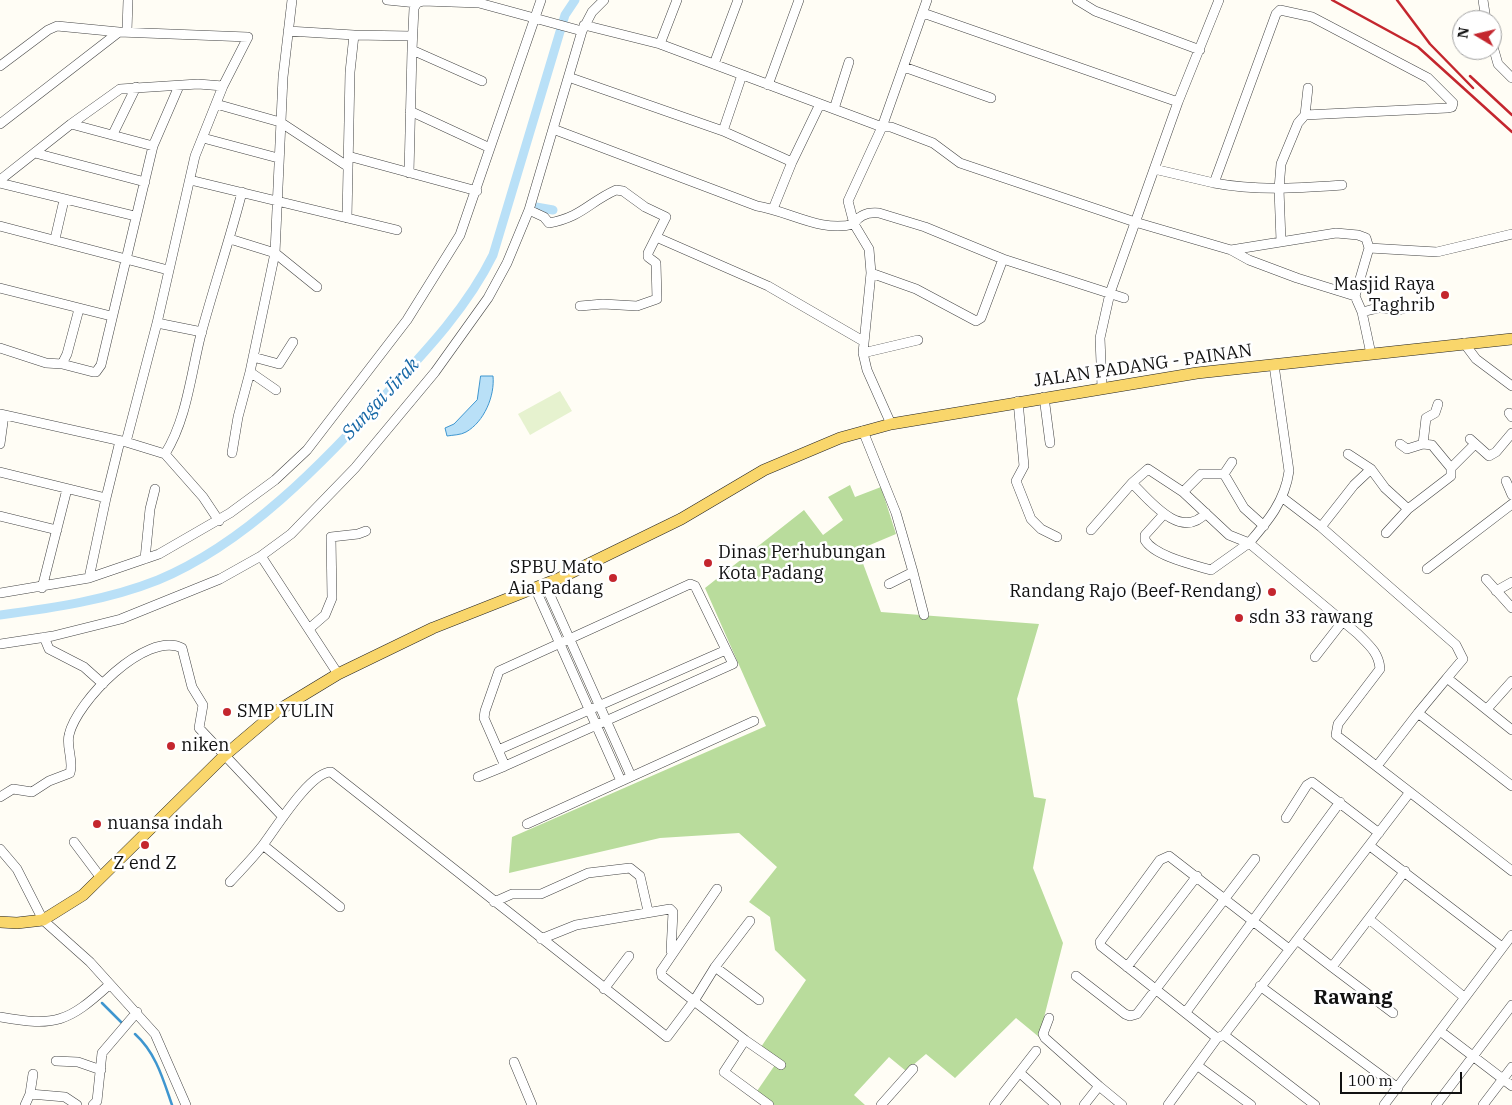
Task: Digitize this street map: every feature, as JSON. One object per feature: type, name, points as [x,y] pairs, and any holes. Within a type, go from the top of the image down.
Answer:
[{"type":"main road","name":"JALAN PADANG - PAINAN","points":[[44,920],[83,895],[224,756],[277,712],[338,674],[433,628],[540,586],[666,527],[785,460],[863,430],[1102,387],[1197,373],[1512,339]]},
{"type":"main road","points":[[0,922],[16,923],[44,920]]},
{"type":"street","points":[[0,124],[123,31],[128,0]]},
{"type":"street","points":[[232,453],[238,417],[254,357],[275,253],[280,122],[292,0]]},
{"type":"street","points":[[387,0],[417,3],[437,0],[474,2],[581,29],[660,44],[882,127],[891,126],[934,143],[960,163],[1135,222],[1232,250],[1249,260],[1289,275],[1355,296]]},
{"type":"street","points":[[0,593],[42,588],[89,578],[145,559],[219,521],[275,480],[307,450],[337,413],[417,305],[460,235],[537,19],[541,0]]},
{"type":"street","points":[[0,644],[44,637],[121,619],[220,579],[261,556],[291,534],[348,475],[435,372],[488,298],[507,263],[529,209],[581,29],[592,12],[604,0]]},
{"type":"street","points":[[660,44],[677,0]]},
{"type":"street","points":[[714,64],[738,0]]},
{"type":"street","points":[[768,85],[799,0]]},
{"type":"street","points":[[891,424],[867,370],[863,352],[869,295],[869,249],[854,224],[848,201],[850,193],[882,127],[927,0]]},
{"type":"street","points":[[1077,0],[1095,11],[1200,50]]},
{"type":"street","points":[[1102,387],[1100,338],[1110,293],[1178,102],[1219,0]]},
{"type":"street","points":[[409,173],[411,36],[414,8],[417,3]]},
{"type":"street","points":[[1214,182],[1276,14],[1280,10],[1312,17],[1428,78],[1453,104],[1447,108],[1304,115]]},
{"type":"street","points":[[923,13],[1178,102]]},
{"type":"street","points":[[0,66],[48,30],[57,26],[123,31],[246,35],[248,41],[223,86],[195,156],[157,323],[106,498],[89,578]]},
{"type":"street","points":[[288,32],[411,36]]},
{"type":"street","points":[[347,218],[350,72],[354,35]]},
{"type":"street","points":[[412,50],[424,53],[482,81]]},
{"type":"street","points":[[1497,60],[1498,64],[1512,78]]},
{"type":"street","points":[[834,109],[850,62]]},
{"type":"street","points":[[904,66],[991,98]]},
{"type":"street","points":[[722,131],[742,75]]},
{"type":"street","points":[[574,79],[722,131],[792,162]]},
{"type":"street","points":[[0,182],[70,124],[123,88],[198,84],[223,86]]},
{"type":"street","points":[[0,348],[46,363],[62,364],[96,372],[101,364],[124,257],[153,146],[179,86]]},
{"type":"street","points":[[113,134],[136,87]]},
{"type":"street","points":[[1281,241],[1279,189],[1281,164],[1298,123],[1304,115],[1308,88]]},
{"type":"street","points":[[216,104],[280,122],[347,166]]},
{"type":"street","points":[[773,209],[792,162],[820,104]]},
{"type":"street","points":[[410,111],[490,148]]},
{"type":"street","points":[[70,124],[153,146]]},
{"type":"street","points":[[553,129],[757,206],[773,209],[818,224],[843,227],[854,224],[858,217],[871,212],[879,213],[925,227],[1003,259],[1124,298]]},
{"type":"street","points":[[203,138],[278,158]]},
{"type":"street","points":[[35,153],[145,182]]},
{"type":"street","points":[[348,156],[476,191]]},
{"type":"street","points":[[1154,168],[1243,188],[1279,189],[1342,185]]},
{"type":"street","points":[[190,180],[397,230]]},
{"type":"street","points":[[0,182],[64,200],[135,216]]},
{"type":"street","points":[[529,209],[544,216],[549,222],[563,220],[582,213],[616,190],[623,191],[645,207],[666,217],[648,253],[648,257],[656,263],[657,300],[638,306],[604,304],[580,306]]},
{"type":"street","points":[[165,454],[172,443],[182,417],[202,332],[242,192]]},
{"type":"street","points":[[55,239],[64,200]]},
{"type":"street","points":[[0,226],[168,270]]},
{"type":"street","points":[[1232,250],[1336,233],[1348,233],[1366,238],[1369,248],[1355,296],[1362,312],[1371,354]]},
{"type":"street","points":[[1369,248],[1437,252],[1512,234]]},
{"type":"street","points":[[656,237],[768,286],[863,341]]},
{"type":"street","points":[[230,239],[275,253],[317,287]]},
{"type":"street","points":[[870,273],[916,289],[976,321],[981,318],[1003,259]]},
{"type":"street","points":[[0,288],[111,316]]},
{"type":"street","points":[[1362,312],[1380,308],[1392,311],[1401,310],[1409,306]]},
{"type":"street","points":[[62,364],[67,354],[80,309]]},
{"type":"street","points":[[157,323],[202,332]]},
{"type":"street","points":[[863,352],[918,340]]},
{"type":"street","points":[[254,357],[279,364],[293,342]]},
{"type":"street","points":[[1464,343],[1476,358],[1512,386]]},
{"type":"street","points":[[1164,514],[1145,534],[1145,540],[1155,549],[1182,562],[1211,570],[1249,543],[1264,526],[1283,498],[1289,472],[1274,365]]},
{"type":"street","points":[[250,372],[276,390]]},
{"type":"street","points":[[1044,397],[1050,443]]},
{"type":"street","points":[[1018,401],[1024,466],[1017,476],[1016,484],[1036,525],[1057,537]]},
{"type":"street","points":[[1423,444],[1426,418],[1435,413],[1438,404]]},
{"type":"street","points":[[0,444],[2,414],[123,442],[165,454],[203,497],[219,521]]},
{"type":"street","points":[[863,430],[896,513],[924,615]]},
{"type":"street","points":[[1386,533],[1408,509],[1451,476],[1451,468],[1472,441],[1487,456],[1492,456],[1512,434]]},
{"type":"street","points":[[1400,444],[1407,449],[1423,444],[1432,445],[1451,468]]},
{"type":"street","points":[[1348,454],[1371,469],[1385,488],[1408,509]]},
{"type":"street","points":[[1224,474],[1232,462]]},
{"type":"street","points":[[1091,530],[1132,483],[1148,469],[1184,492],[1229,535],[1249,543],[1343,621],[1375,651],[1380,669],[1338,724],[1336,735],[1512,871]]},
{"type":"street","points":[[1321,527],[1354,485],[1371,469]]},
{"type":"street","points":[[0,472],[106,498]]},
{"type":"street","points":[[1184,492],[1201,474],[1224,474]]},
{"type":"street","points":[[1224,474],[1244,508],[1264,526]]},
{"type":"street","points":[[1506,482],[1512,495]]},
{"type":"street","points":[[1132,483],[1164,514],[1179,523],[1190,524],[1199,521],[1206,513]]},
{"type":"street","points":[[42,588],[66,489]]},
{"type":"street","points":[[145,559],[150,509],[155,489]]},
{"type":"street","points":[[1283,498],[1321,527],[1456,645],[1463,659],[1418,713],[1378,766]]},
{"type":"street","points":[[1427,569],[1512,504]]},
{"type":"street","points":[[0,516],[57,530]]},
{"type":"street","points":[[310,628],[325,615],[332,598],[331,537],[358,534],[366,531]]},
{"type":"street","points":[[261,556],[283,592],[310,628],[338,674]]},
{"type":"street","points":[[890,584],[913,572]]},
{"type":"street","points":[[1486,578],[1512,608]]},
{"type":"street","points":[[1496,591],[1512,582]]},
{"type":"street","points":[[478,778],[505,766],[596,725],[606,720],[733,664],[695,586],[690,584],[499,671],[484,718],[505,766]]},
{"type":"street","points":[[540,586],[569,639],[631,776]]},
{"type":"street","points":[[540,586],[559,644],[621,782]]},
{"type":"street","points":[[1315,657],[1343,621]]},
{"type":"street","points":[[44,637],[49,649],[79,667],[84,667],[103,684]]},
{"type":"street","points":[[0,797],[13,789],[32,792],[50,781],[70,773],[68,735],[81,711],[103,684],[119,668],[151,648],[181,647],[192,687],[203,705],[199,728],[283,817]]},
{"type":"street","points":[[498,750],[726,650]]},
{"type":"street","points":[[1447,678],[1512,730]]},
{"type":"street","points":[[1487,709],[1512,681]]},
{"type":"street","points":[[1418,713],[1512,786]]},
{"type":"street","points":[[527,824],[754,721]]},
{"type":"street","points":[[230,882],[321,774],[325,772],[335,774],[494,902],[667,1037],[694,1001],[715,967],[750,921]]},
{"type":"street","points":[[1286,818],[1309,783],[1315,784],[1379,833]]},
{"type":"street","points":[[1168,1105],[1410,792]]},
{"type":"street","points":[[1186,1012],[1340,802]]},
{"type":"street","points":[[74,842],[101,878]]},
{"type":"street","points":[[263,845],[340,907]]},
{"type":"street","points":[[1370,846],[1502,947]]},
{"type":"street","points":[[0,848],[25,885],[44,920],[90,962],[155,1034],[186,1105]]},
{"type":"street","points":[[1289,949],[1169,856],[1160,860],[1100,942],[1101,946],[1186,1012],[1315,1105]]},
{"type":"street","points":[[1076,976],[1130,1016],[1137,1014],[1255,859]]},
{"type":"street","points":[[494,902],[512,894],[541,894],[588,873],[630,868],[640,876],[648,911]]},
{"type":"street","points":[[1332,967],[1405,871]]},
{"type":"street","points":[[1128,967],[1197,876]]},
{"type":"street","points":[[717,889],[671,954],[661,971],[662,976],[745,1040],[781,1065]]},
{"type":"street","points":[[541,939],[576,925],[648,911],[670,909],[673,912],[671,954]]},
{"type":"street","points":[[1369,918],[1464,997]]},
{"type":"street","points":[[1384,1105],[1512,935]]},
{"type":"street","points":[[1297,940],[1393,1013]]},
{"type":"street","points":[[604,989],[629,956]]},
{"type":"street","points":[[715,967],[759,1000]]},
{"type":"street","points":[[0,1017],[46,1022],[61,1020],[86,1005],[109,985]]},
{"type":"street","points":[[1260,986],[1398,1088]]},
{"type":"street","points":[[1436,1105],[1512,1005]]},
{"type":"street","points":[[94,1105],[98,1101],[102,1053],[135,1014]]},
{"type":"street","points":[[1049,1018],[1043,1034],[1045,1038],[1122,1105]]},
{"type":"street","points":[[1440,1031],[1512,1086]]},
{"type":"street","points":[[745,1040],[724,1072],[769,1105]]},
{"type":"street","points":[[994,1105],[1036,1052]]},
{"type":"street","points":[[56,1061],[78,1062],[101,1070]]},
{"type":"street","points":[[514,1062],[532,1105]]},
{"type":"street","points":[[1198,1066],[1246,1104]]},
{"type":"street","points":[[1483,1105],[1512,1067]]},
{"type":"street","points":[[881,1105],[913,1069]]},
{"type":"street","points":[[1020,1073],[1052,1104]]},
{"type":"street","points":[[26,1105],[33,1074]]},
{"type":"street","points":[[1084,1105],[1099,1086]]},
{"type":"street","points":[[30,1094],[65,1097],[77,1105]]},
{"type":"green space","points":[[560,391],[572,411],[530,435],[518,414]]},
{"type":"green space","points":[[850,485],[855,497],[881,487],[896,534],[858,550],[881,612],[1039,624],[1017,699],[1034,797],[1046,799],[1033,868],[1063,943],[1039,1037],[1016,1018],[955,1078],[926,1054],[906,1071],[889,1057],[854,1095],[865,1105],[770,1105],[755,1094],[777,1062],[759,1050],[806,980],[775,950],[770,917],[749,902],[777,867],[739,833],[660,838],[509,873],[512,837],[766,726],[705,588],[804,510],[823,535],[843,520],[828,497]]},
{"type":"water","points":[[481,376],[493,376],[492,392],[487,408],[472,428],[466,432],[447,436],[445,428],[454,424],[477,400]]},
{"type":"waterway","name":"Sungai Jirak","points":[[0,615],[60,606],[120,593],[158,580],[191,564],[222,545],[281,499],[309,474],[361,421],[444,329],[471,293],[493,255],[565,15],[575,0]]},
{"type":"waterway","points":[[536,207],[553,210]]},
{"type":"waterway","points":[[102,1003],[123,1024]]},
{"type":"waterway","points":[[135,1034],[154,1058],[172,1105]]},
{"type":"railway","points":[[1332,0],[1418,47],[1512,132]]},
{"type":"railway","points":[[1397,0],[1430,44],[1473,88]]},
{"type":"railway","points":[[1470,76],[1512,115]]},
{"type":"place","name":"Masjid Raya Taghrib","points":[[1445,295]]},
{"type":"place","name":"Dinas Perhubungan Kota Padang","points":[[708,563]]},
{"type":"place","name":"SPBU Mato Aia Padang","points":[[613,578]]},
{"type":"place","name":"Randang Rajo (Beef-Rendang)","points":[[1272,592]]},
{"type":"place","name":"sdn 33 rawang","points":[[1239,618]]},
{"type":"place","name":"SMP YULIN","points":[[227,712]]},
{"type":"place","name":"niken","points":[[171,746]]},
{"type":"place","name":"nuansa indah","points":[[97,824]]},
{"type":"place","name":"Z end Z","points":[[145,845]]},
{"type":"district","name":"Rawang","points":[[1353,998]]}]
